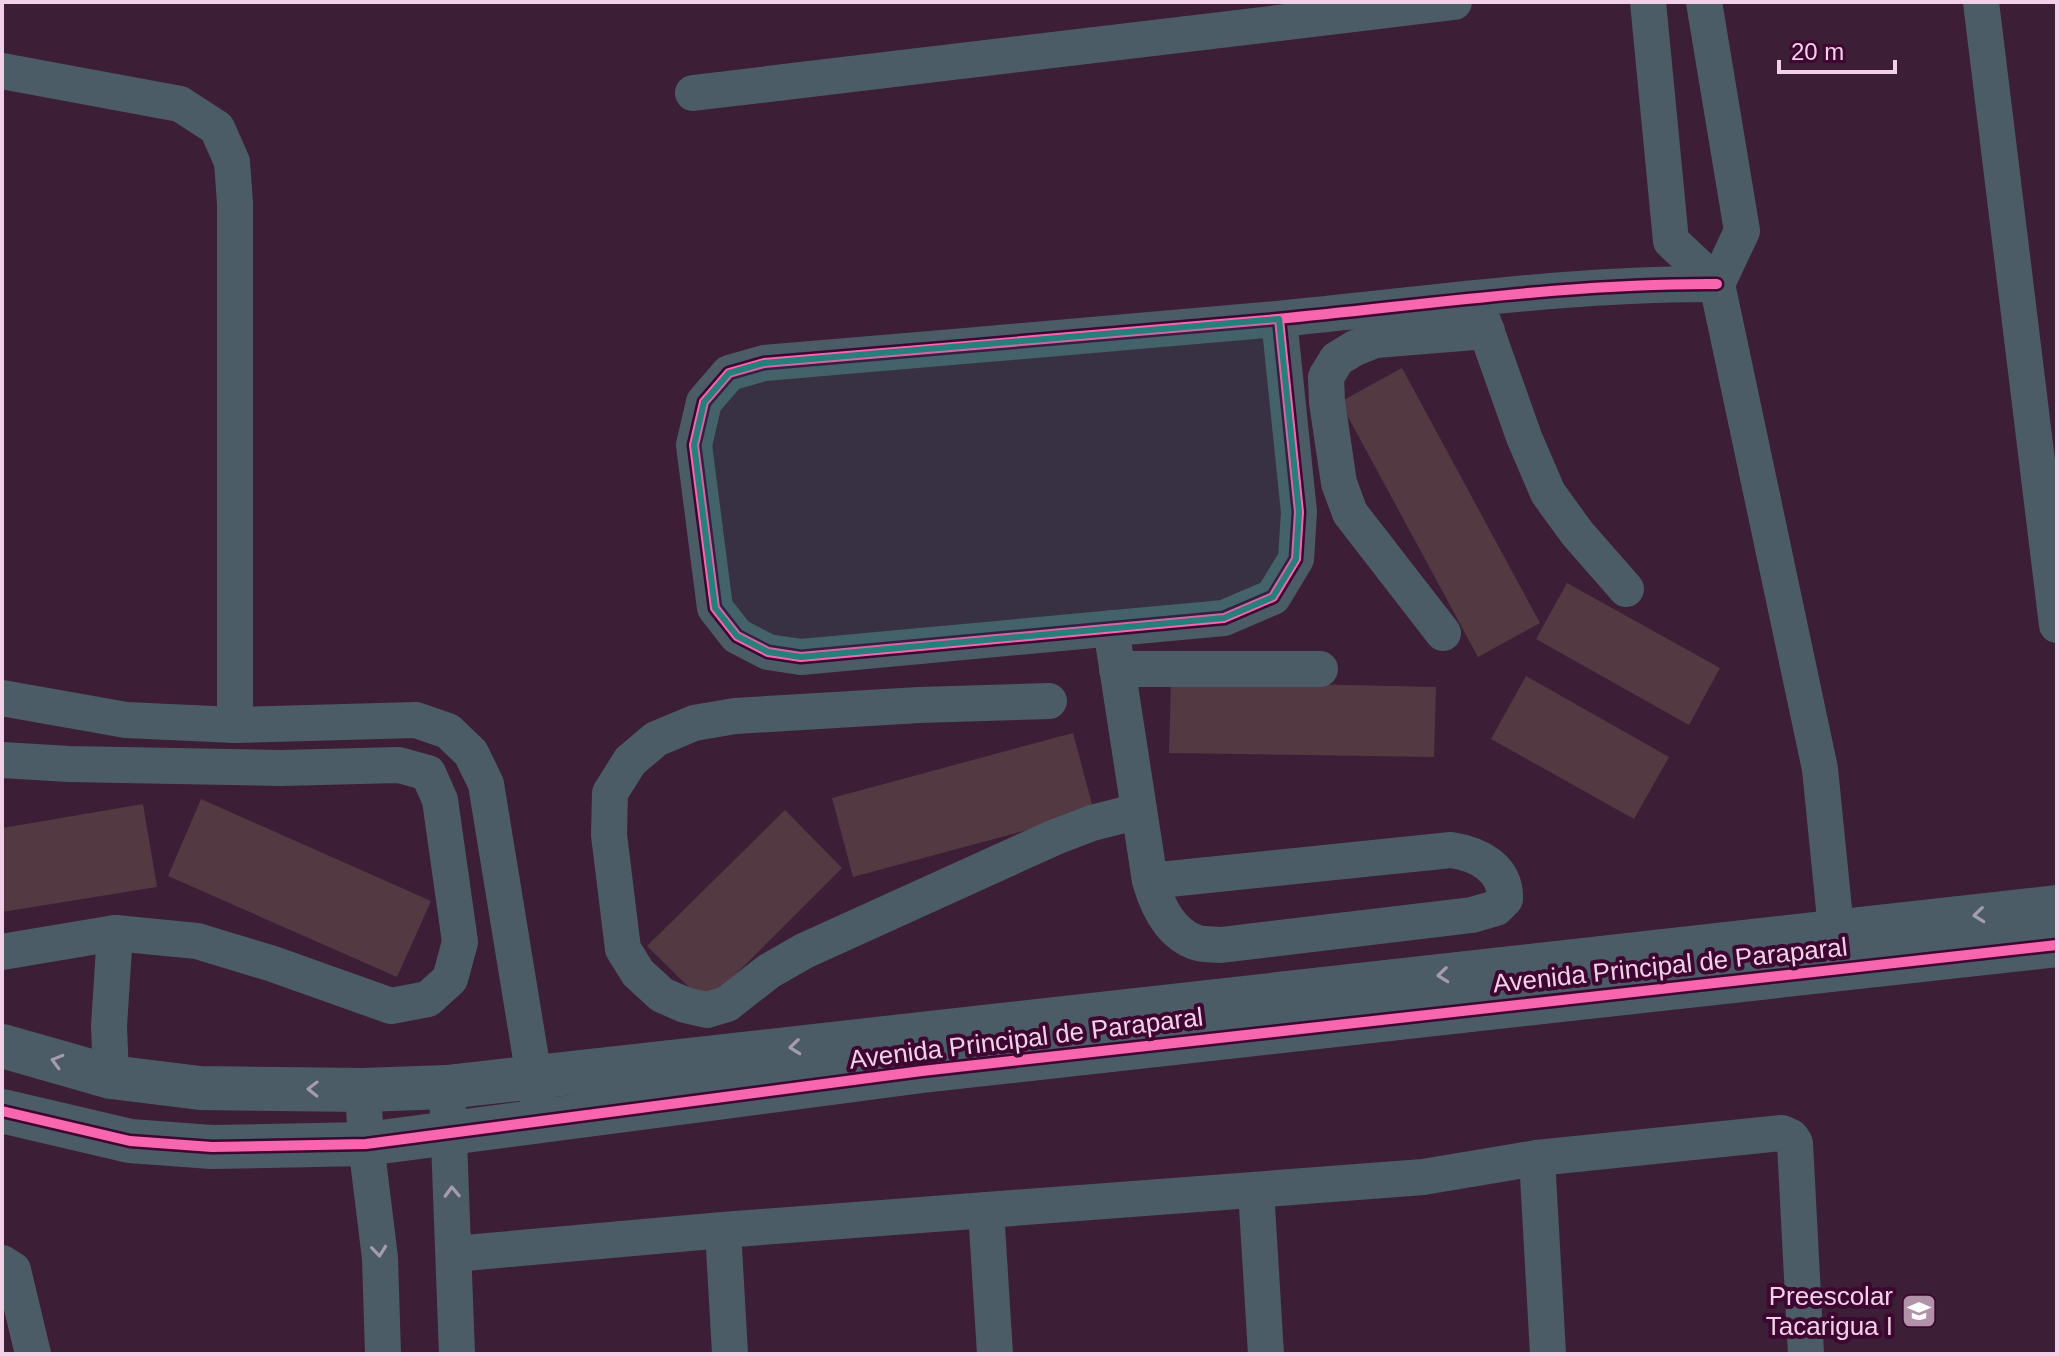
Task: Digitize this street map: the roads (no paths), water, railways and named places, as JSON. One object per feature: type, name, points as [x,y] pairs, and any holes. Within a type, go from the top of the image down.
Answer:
[{"type":"street","points":[[693,93],[1454,2]]},
{"type":"street","points":[[1648,2],[1671,241],[1717,284],[1820,769],[1838,950]]},
{"type":"street","points":[[1704,2],[1742,231],[1717,284]]},
{"type":"street","points":[[1981,2],[2057,625]]},
{"type":"street","points":[[2,71],[180,104],[217,128],[232,162],[235,203],[235,725]]},
{"type":"street","points":[[1279,319],[1299,512],[1296,559],[1273,597],[1224,618],[801,657],[768,652],[737,636],[715,608],[694,445],[704,402],[729,373],[764,363],[1279,319],[1475,297],[1667,284],[1717,284]]},
{"type":"street","points":[[1475,297],[1524,437],[1548,493],[1577,533],[1626,589]]},
{"type":"street","points":[[1443,633],[1350,513],[1339,483],[1326,377],[1337,359],[1375,340],[1487,331]]},
{"type":"street","points":[[1111,628],[1150,881],[1155,899],[1172,926],[1195,942],[1221,945],[1472,915],[1496,908],[1505,899],[1505,887],[1484,860],[1451,850],[1150,881]]},
{"type":"street","points":[[913,647],[919,705]]},
{"type":"street","points":[[1117,669],[1320,669]]},
{"type":"street","points":[[2,698],[126,720],[235,725],[416,720],[448,731],[471,753],[486,784],[541,1122]]},
{"type":"street","points":[[1049,701],[735,716],[694,723],[656,739],[630,761],[610,793],[609,835],[623,949],[638,973],[662,995],[707,1010],[727,1004],[769,971],[804,951],[1053,838],[1092,823],[1139,811]]},
{"type":"street","points":[[2,760],[82,765],[281,768],[399,765],[428,773],[440,800],[460,942],[450,979],[428,999],[391,1006],[197,941],[115,933],[2,952]]},
{"type":"street","name":"Avenida Principal de Paraparal","points":[[2,1111],[130,1141],[212,1147],[366,1144],[1838,950],[2057,907]]},
{"type":"street","points":[[111,1077],[109,1026],[115,933]]},
{"type":"street","name":"Avenida Principal de Paraparal","points":[[2,1046],[111,1077],[200,1088],[363,1090],[447,1087],[534,1076],[1838,950],[2057,945]]},
{"type":"street","points":[[447,1087],[457,1354]]},
{"type":"street","points":[[363,1090],[366,1144],[380,1258],[383,1354]]},
{"type":"street","points":[[454,1254],[723,1230],[1423,1177],[1537,1158],[1782,1133],[1795,1143],[1806,1354]]},
{"type":"street","points":[[1537,1158],[1548,1354]]},
{"type":"street","points":[[1256,1190],[1266,1354]]},
{"type":"street","points":[[986,1210],[995,1354]]},
{"type":"street","points":[[723,1230],[730,1354]]},
{"type":"street","points":[[2,1263],[13,1270],[33,1354]]},
{"type":"place","name":"Preescolar Tacarigua I","points":[[1919,1311]]}]
